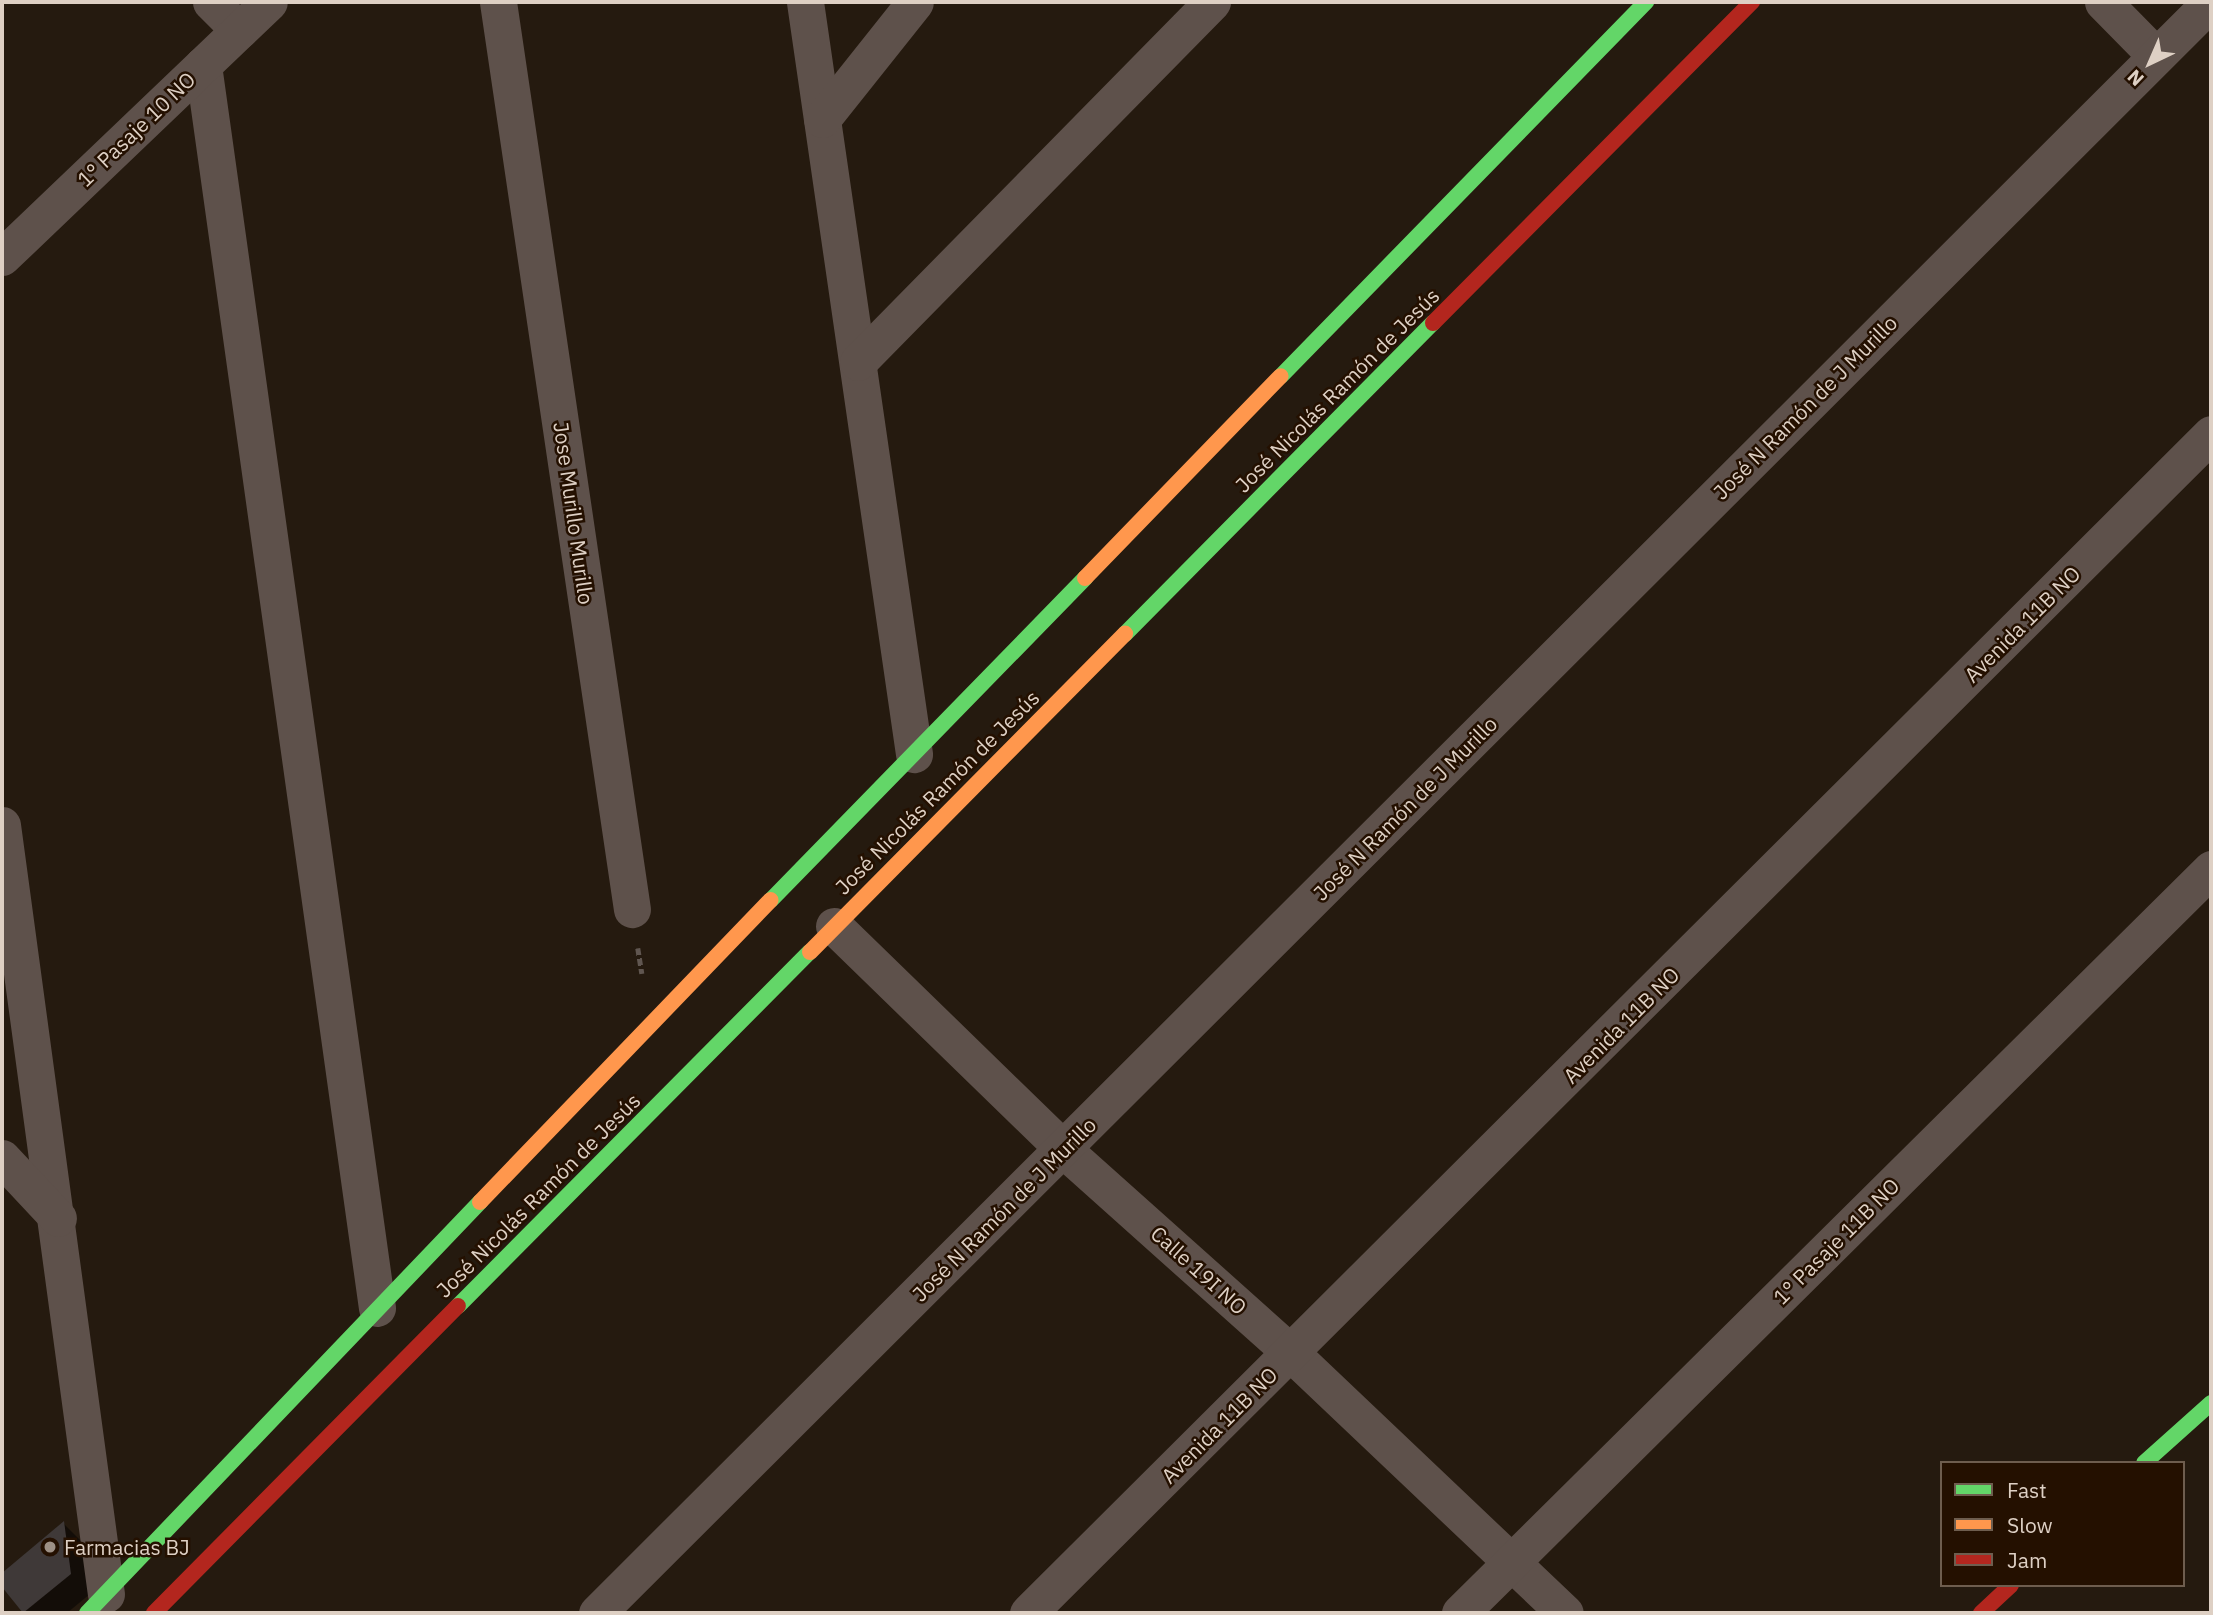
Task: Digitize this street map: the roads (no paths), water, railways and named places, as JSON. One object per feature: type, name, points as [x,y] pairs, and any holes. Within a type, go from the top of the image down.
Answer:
[{"type":"street","points":[[211,2],[239,30]]},
{"type":"street","name":"1° Pasaje 10 NO","points":[[2,257],[269,2]]},
{"type":"street","name":"Jose Murillo Murillo","points":[[498,2],[632,909]]},
{"type":"street","points":[[805,2],[914,754]]},
{"type":"street","points":[[822,119],[915,2]]},
{"type":"street","points":[[858,362],[1212,2]]},
{"type":"street","name":"José Nicolás Ramón de Jesús","points":[[97,1603],[649,1025],[1646,2]]},
{"type":"street","name":"José Nicolás Ramón de Jesús","points":[[154,1613],[1752,2]]},
{"type":"street","points":[[2103,2],[2155,55]]},
{"type":"street","name":"José N Ramón de J Murillo","points":[[597,1613],[1064,1150],[2155,55],[2211,2]]},
{"type":"street","points":[[203,65],[377,1308]]},
{"type":"street","name":"Avenida 11B NO","points":[[1028,1613],[1292,1354],[2211,434]]},
{"type":"street","points":[[2,825],[58,1218],[97,1603]]},
{"type":"street","name":"1° Pasaje 11B NO","points":[[1460,1613],[2211,869]]},
{"type":"street","name":"Calle 19I NO","points":[[834,926],[1064,1150],[1292,1354],[1565,1613]]},
{"type":"street","points":[[2,1158],[58,1218]]},
{"type":"street","points":[[2146,1461],[2211,1403]]},
{"type":"place","name":"Farmacias BJ","points":[[50,1547]]}]
